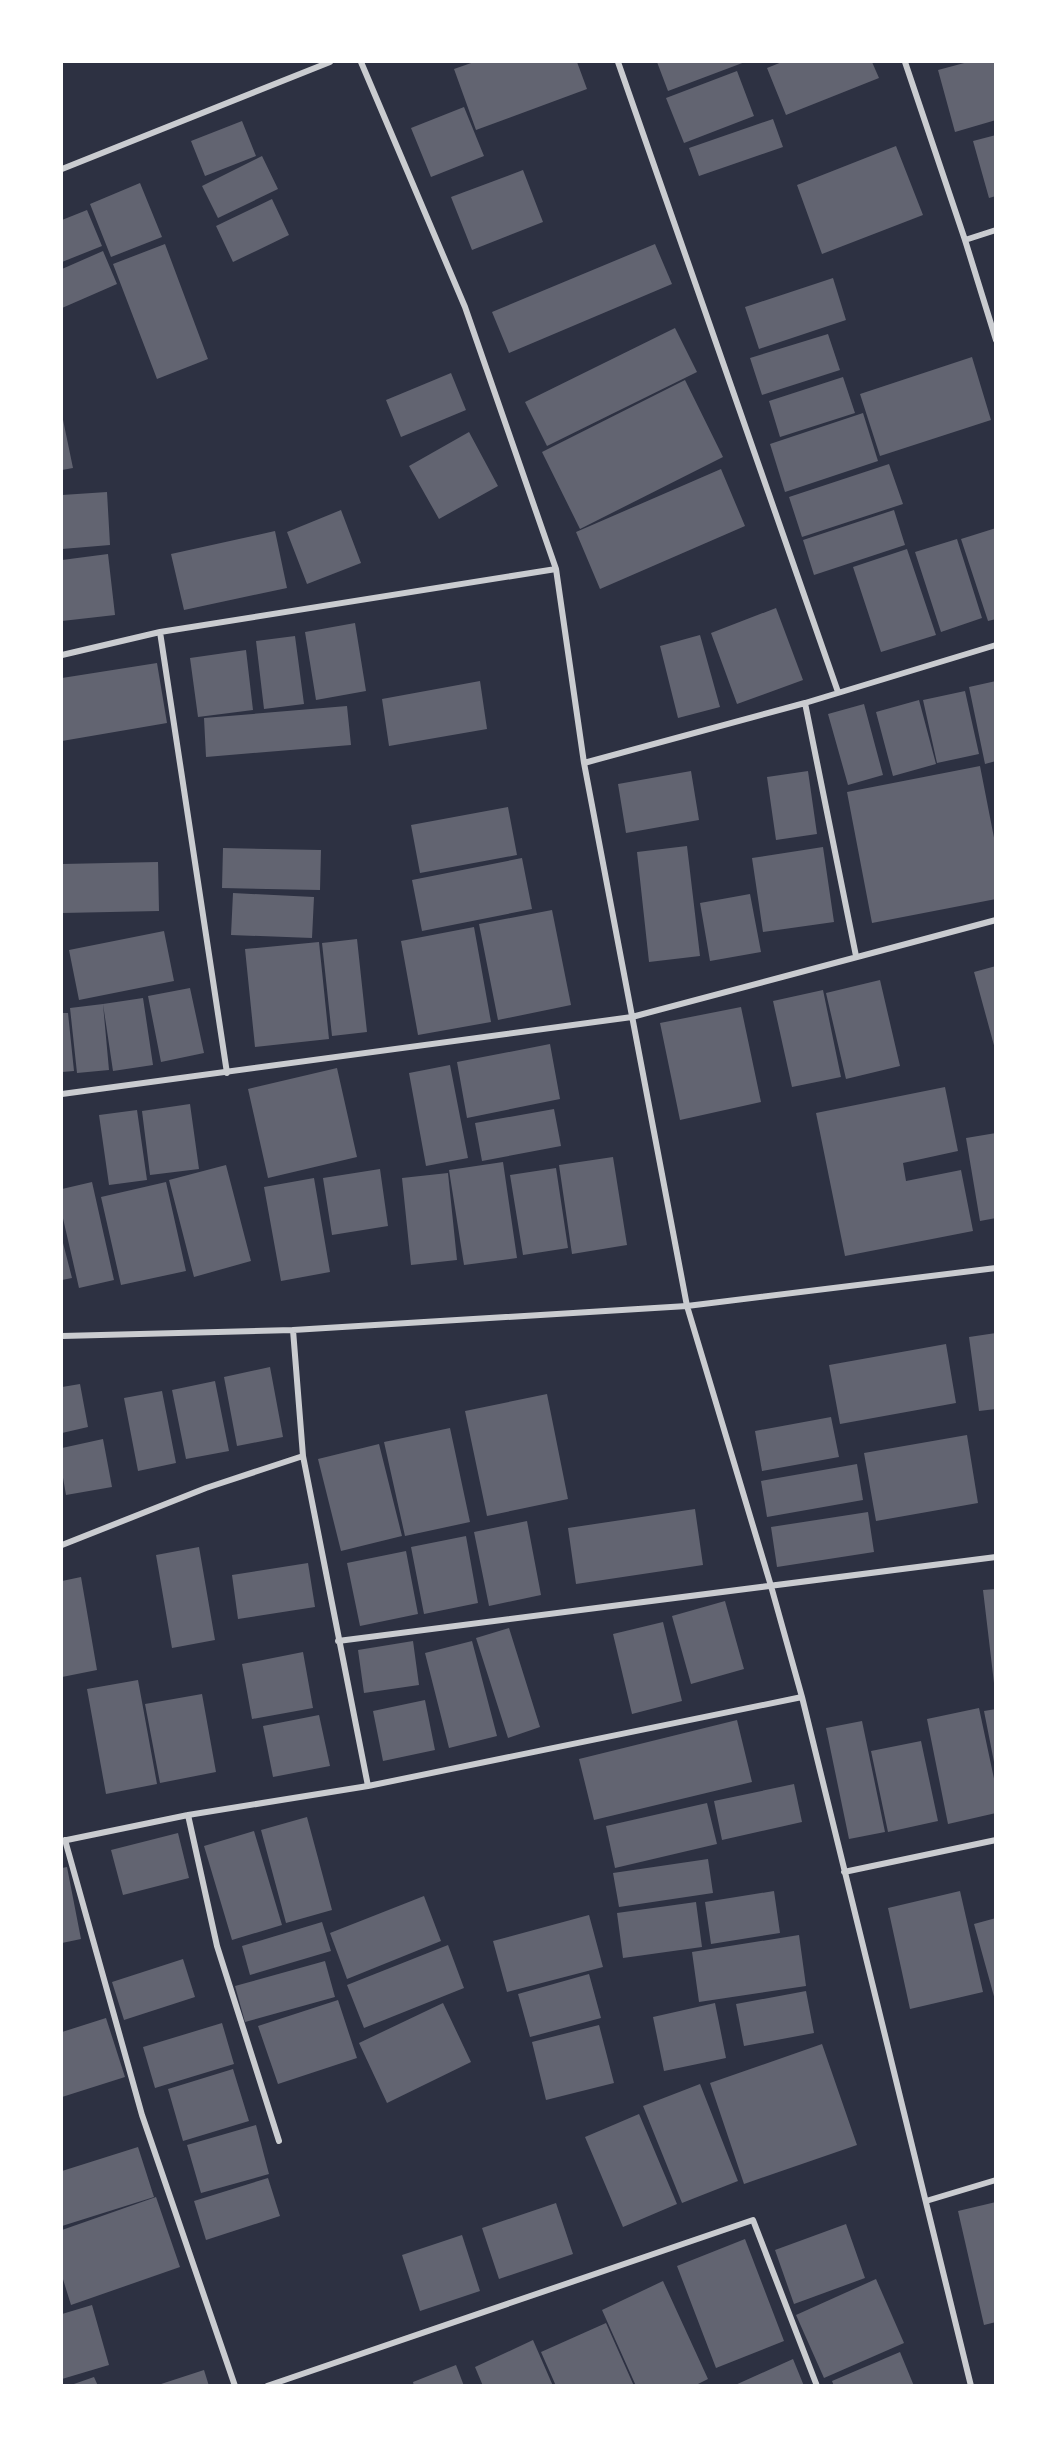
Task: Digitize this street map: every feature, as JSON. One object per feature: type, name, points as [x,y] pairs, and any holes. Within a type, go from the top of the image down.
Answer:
[{"type":"street","points":[[62,168],[330,62]]},
{"type":"street","points":[[361,62],[465,307],[556,569],[584,763],[687,1306],[802,1697],[971,2385]]},
{"type":"street","points":[[618,62],[838,692]]},
{"type":"street","points":[[905,62],[996,340]]},
{"type":"street","points":[[965,240],[996,230]]},
{"type":"street","points":[[62,655],[160,632],[556,569]]},
{"type":"street","points":[[160,632],[227,1073]]},
{"type":"street","points":[[584,763],[805,703],[996,645]]},
{"type":"street","points":[[805,703],[856,956]]},
{"type":"street","points":[[62,1094],[632,1017],[996,920]]},
{"type":"street","points":[[62,1336],[293,1330],[687,1306],[996,1268]]},
{"type":"street","points":[[293,1330],[303,1456],[368,1786]]},
{"type":"street","points":[[62,1545],[206,1488],[303,1456]]},
{"type":"street","points":[[338,1641],[430,1627],[996,1557]]},
{"type":"street","points":[[235,2385],[142,2115],[63,1840],[188,1815],[368,1786],[802,1697]]},
{"type":"street","points":[[188,1815],[217,1946],[279,2141]]},
{"type":"street","points":[[844,1872],[996,1839]]},
{"type":"street","points":[[926,2201],[996,2180]]},
{"type":"street","points":[[267,2385],[753,2220],[817,2385]]},
{"type":"building","points":[[474,62],[577,62],[587,89],[476,130],[454,69]]},
{"type":"building","points":[[657,62],[745,62],[668,91]]},
{"type":"building","points":[[782,62],[872,62],[879,78],[786,115],[767,68]]},
{"type":"building","points":[[968,62],[996,62],[996,120],[955,132],[938,70]]},
{"type":"building","points":[[737,71],[754,116],[684,143],[666,98]]},
{"type":"building","points":[[464,107],[484,156],[431,177],[411,128]]},
{"type":"building","points":[[773,119],[783,147],[699,176],[689,148]]},
{"type":"building","points":[[242,121],[256,156],[205,176],[191,141]]},
{"type":"building","points":[[996,135],[996,196],[989,198],[973,141]]},
{"type":"building","points":[[896,146],[923,215],[822,254],[797,185]]},
{"type":"building","points":[[262,156],[278,189],[218,218],[202,186]]},
{"type":"building","points":[[523,170],[543,222],[472,250],[451,197]]},
{"type":"building","points":[[140,183],[162,237],[111,257],[90,204]]},
{"type":"building","points":[[272,199],[289,235],[233,262],[216,226]]},
{"type":"building","points":[[87,210],[102,246],[62,262],[62,220]]},
{"type":"building","points":[[165,244],[208,359],[157,379],[113,264]]},
{"type":"building","points":[[655,244],[672,284],[509,353],[492,312]]},
{"type":"building","points":[[103,251],[117,284],[62,308],[62,269]]},
{"type":"building","points":[[833,278],[846,320],[759,349],[745,307]]},
{"type":"building","points":[[675,328],[697,372],[547,446],[525,402]]},
{"type":"building","points":[[828,334],[840,370],[762,395],[750,358]]},
{"type":"building","points":[[972,357],[991,420],[880,456],[860,394]]},
{"type":"building","points":[[451,373],[466,410],[401,437],[386,400]]},
{"type":"building","points":[[843,377],[855,413],[780,437],[769,401]]},
{"type":"building","points":[[685,380],[723,457],[580,529],[542,452]]},
{"type":"building","points":[[863,413],[878,461],[785,492],[770,444]]},
{"type":"building","points":[[62,415],[73,468],[62,470]]},
{"type":"building","points":[[469,432],[498,486],[439,519],[409,466]]},
{"type":"building","points":[[889,464],[903,504],[802,537],[789,497]]},
{"type":"building","points":[[721,469],[745,526],[600,589],[576,532]]},
{"type":"building","points":[[107,492],[110,545],[62,549],[62,495]]},
{"type":"building","points":[[341,510],[361,563],[307,584],[287,532]]},
{"type":"building","points":[[894,510],[905,545],[814,575],[803,540]]},
{"type":"building","points":[[996,528],[996,619],[988,621],[961,539]]},
{"type":"building","points":[[275,531],[287,588],[184,610],[171,554]]},
{"type":"building","points":[[957,539],[982,618],[941,632],[915,552]]},
{"type":"building","points":[[907,549],[936,635],[881,652],[853,567]]},
{"type":"building","points":[[108,554],[115,615],[62,621],[62,560]]},
{"type":"building","points":[[776,608],[803,680],[737,704],[711,633]]},
{"type":"building","points":[[355,623],[366,691],[316,700],[305,632]]},
{"type":"building","points":[[700,635],[720,707],[678,718],[660,646]]},
{"type":"building","points":[[295,636],[304,704],[264,709],[256,641]]},
{"type":"building","points":[[246,650],[253,710],[198,717],[190,658]]},
{"type":"building","points":[[157,663],[167,723],[62,741],[62,678]]},
{"type":"building","points":[[480,681],[487,729],[389,746],[382,699]]},
{"type":"building","points":[[996,681],[996,761],[985,764],[969,687]]},
{"type":"building","points":[[965,691],[979,754],[937,763],[923,700]]},
{"type":"building","points":[[919,700],[936,764],[893,776],[876,712]]},
{"type":"building","points":[[864,704],[883,775],[848,785],[828,714]]},
{"type":"building","points":[[347,706],[351,745],[206,757],[204,718]]},
{"type":"building","points":[[980,766],[996,848],[996,899],[872,923],[847,792]]},
{"type":"building","points":[[691,771],[699,820],[626,833],[618,784]]},
{"type":"building","points":[[808,771],[817,834],[776,840],[767,777]]},
{"type":"building","points":[[508,807],[517,855],[420,873],[411,825]]},
{"type":"building","points":[[687,846],[700,956],[649,962],[637,852]]},
{"type":"building","points":[[823,847],[834,922],[763,932],[752,858]]},
{"type":"building","points":[[223,848],[321,850],[320,890],[222,888]]},
{"type":"building","points":[[522,858],[532,909],[422,931],[412,880]]},
{"type":"building","points":[[158,862],[159,911],[62,913],[62,864]]},
{"type":"building","points":[[233,893],[314,897],[312,938],[231,935]]},
{"type":"building","points":[[750,894],[761,952],[710,961],[700,903]]},
{"type":"building","points":[[552,910],[571,1005],[498,1020],[479,924]]},
{"type":"building","points":[[474,927],[491,1022],[418,1035],[401,941]]},
{"type":"building","points":[[164,931],[174,981],[79,1000],[69,950]]},
{"type":"building","points":[[357,939],[367,1032],[332,1036],[322,943]]},
{"type":"building","points":[[319,942],[329,1039],[255,1047],[245,949]]},
{"type":"building","points":[[996,966],[996,1049],[995,1049],[974,972]]},
{"type":"building","points":[[880,980],[900,1066],[846,1079],[826,993]]},
{"type":"building","points":[[190,988],[204,1053],[161,1062],[148,996]]},
{"type":"building","points":[[823,990],[841,1077],[792,1087],[773,1001]]},
{"type":"building","points":[[143,998],[153,1065],[113,1071],[103,1004]]},
{"type":"building","points":[[103,1004],[109,1070],[77,1073],[70,1008]]},
{"type":"building","points":[[741,1007],[761,1102],[680,1120],[660,1023]]},
{"type":"building","points":[[62,1013],[68,1013],[74,1071],[62,1072]]},
{"type":"building","points":[[550,1044],[560,1099],[467,1118],[457,1062]]},
{"type":"building","points":[[450,1065],[468,1158],[426,1166],[409,1073]]},
{"type":"building","points":[[337,1068],[357,1157],[268,1178],[248,1089]]},
{"type":"building","points":[[945,1087],[958,1151],[903,1163],[906,1181],[961,1170],[973,1231],[845,1256],[816,1113]]},
{"type":"building","points":[[190,1104],[199,1169],[150,1175],[142,1111]]},
{"type":"building","points":[[554,1109],[561,1146],[482,1161],[475,1123]]},
{"type":"building","points":[[137,1110],[147,1180],[109,1185],[99,1115]]},
{"type":"building","points":[[996,1133],[996,1218],[980,1221],[966,1138]]},
{"type":"building","points":[[613,1157],[627,1245],[572,1254],[559,1165]]},
{"type":"building","points":[[503,1162],[517,1258],[464,1265],[449,1170]]},
{"type":"building","points":[[226,1165],[251,1261],[194,1277],[169,1180]]},
{"type":"building","points":[[556,1168],[568,1248],[523,1255],[510,1175]]},
{"type":"building","points":[[380,1169],[388,1226],[332,1235],[323,1178]]},
{"type":"building","points":[[448,1173],[457,1260],[411,1265],[402,1178]]},
{"type":"building","points":[[314,1178],[330,1272],[281,1281],[264,1187]]},
{"type":"building","points":[[92,1182],[114,1280],[79,1288],[62,1214],[62,1189]]},
{"type":"building","points":[[166,1182],[186,1271],[121,1285],[101,1197]]},
{"type":"building","points":[[62,1239],[72,1278],[62,1280]]},
{"type":"building","points":[[996,1333],[996,1409],[979,1411],[969,1337]]},
{"type":"building","points":[[946,1344],[956,1403],[840,1424],[829,1365]]},
{"type":"building","points":[[270,1367],[283,1437],[237,1446],[224,1377]]},
{"type":"building","points":[[215,1381],[229,1451],[186,1459],[172,1390]]},
{"type":"building","points":[[80,1384],[88,1427],[62,1433],[62,1387]]},
{"type":"building","points":[[162,1391],[176,1463],[138,1471],[124,1398]]},
{"type":"building","points":[[547,1394],[568,1499],[487,1516],[465,1411]]},
{"type":"building","points":[[831,1417],[839,1457],[762,1471],[755,1431]]},
{"type":"building","points":[[450,1428],[470,1522],[405,1536],[384,1442]]},
{"type":"building","points":[[967,1435],[978,1503],[876,1521],[864,1453]]},
{"type":"building","points":[[103,1439],[112,1487],[66,1495],[62,1472],[62,1448]]},
{"type":"building","points":[[379,1444],[402,1536],[341,1551],[318,1459]]},
{"type":"building","points":[[857,1464],[863,1500],[767,1517],[761,1481]]},
{"type":"building","points":[[695,1509],[703,1565],[576,1584],[568,1528]]},
{"type":"building","points":[[868,1512],[874,1552],[777,1567],[771,1527]]},
{"type":"building","points":[[527,1521],[541,1595],[489,1606],[474,1532]]},
{"type":"building","points":[[466,1536],[478,1603],[424,1614],[411,1547]]},
{"type":"building","points":[[199,1547],[215,1640],[172,1648],[156,1555]]},
{"type":"building","points":[[406,1551],[418,1614],[360,1626],[347,1563]]},
{"type":"building","points":[[308,1563],[315,1607],[238,1619],[232,1575]]},
{"type":"building","points":[[81,1577],[97,1670],[62,1677],[62,1581]]},
{"type":"building","points":[[996,1589],[996,1683],[994,1683],[983,1590]]},
{"type":"building","points":[[725,1601],[744,1669],[691,1684],[672,1616]]},
{"type":"building","points":[[663,1622],[682,1701],[632,1714],[613,1634]]},
{"type":"building","points":[[509,1628],[540,1727],[508,1738],[476,1638]]},
{"type":"building","points":[[413,1641],[419,1685],[364,1693],[358,1650]]},
{"type":"building","points":[[472,1641],[497,1736],[449,1748],[425,1653]]},
{"type":"building","points":[[303,1652],[313,1708],[252,1719],[242,1664]]},
{"type":"building","points":[[138,1680],[157,1784],[106,1794],[87,1689]]},
{"type":"building","points":[[202,1694],[216,1772],[160,1783],[145,1704]]},
{"type":"building","points":[[425,1700],[435,1750],[383,1761],[373,1711]]},
{"type":"building","points":[[979,1708],[996,1788],[996,1813],[948,1824],[927,1719]]},
{"type":"building","points":[[996,1709],[996,1762],[994,1762],[984,1711]]},
{"type":"building","points":[[319,1715],[330,1766],[273,1777],[263,1726]]},
{"type":"building","points":[[737,1720],[752,1782],[594,1820],[579,1759]]},
{"type":"building","points":[[862,1721],[885,1832],[849,1839],[826,1728]]},
{"type":"building","points":[[921,1741],[938,1821],[888,1832],[871,1751]]},
{"type":"building","points":[[794,1784],[802,1822],[722,1840],[714,1801]]},
{"type":"building","points":[[707,1803],[717,1844],[615,1868],[606,1826]]},
{"type":"building","points":[[307,1817],[332,1910],[286,1923],[261,1830]]},
{"type":"building","points":[[254,1831],[282,1925],[232,1940],[204,1846]]},
{"type":"building","points":[[178,1833],[189,1878],[123,1895],[111,1850]]},
{"type":"building","points":[[708,1859],[713,1893],[619,1907],[613,1873]]},
{"type":"building","points":[[67,1867],[81,1939],[62,1943],[62,1868]]},
{"type":"building","points":[[774,1891],[780,1933],[711,1944],[705,1902]]},
{"type":"building","points":[[960,1891],[983,1992],[910,2009],[888,1908]]},
{"type":"building","points":[[424,1896],[441,1941],[347,1979],[330,1933]]},
{"type":"building","points":[[696,1902],[702,1947],[623,1958],[617,1913]]},
{"type":"building","points":[[589,1915],[603,1967],[507,1992],[493,1941]]},
{"type":"building","points":[[996,1918],[996,2000],[995,2000],[974,1924]]},
{"type":"building","points":[[322,1922],[331,1951],[250,1975],[242,1946]]},
{"type":"building","points":[[799,1935],[806,1986],[699,2002],[692,1952]]},
{"type":"building","points":[[448,1945],[464,1988],[364,2028],[347,1985]]},
{"type":"building","points":[[183,1959],[195,1997],[124,2020],[112,1982]]},
{"type":"building","points":[[325,1961],[335,1997],[245,2022],[235,1986]]},
{"type":"building","points":[[589,1974],[601,2018],[530,2037],[518,1994]]},
{"type":"building","points":[[806,1991],[814,2033],[744,2046],[736,2004]]},
{"type":"building","points":[[338,2000],[357,2058],[278,2084],[258,2026]]},
{"type":"building","points":[[443,2003],[471,2062],[387,2103],[359,2043]]},
{"type":"building","points":[[715,2003],[726,2058],[664,2071],[653,2017]]},
{"type":"building","points":[[106,2018],[125,2077],[62,2097],[62,2032]]},
{"type":"building","points":[[222,2023],[234,2064],[155,2088],[143,2047]]},
{"type":"building","points":[[599,2025],[614,2083],[546,2100],[532,2042]]},
{"type":"building","points":[[822,2044],[857,2145],[744,2184],[710,2083]]},
{"type":"building","points":[[233,2069],[249,2121],[183,2141],[168,2089]]},
{"type":"building","points":[[700,2084],[738,2181],[682,2203],[643,2106]]},
{"type":"building","points":[[639,2114],[677,2204],[623,2227],[585,2137]]},
{"type":"building","points":[[256,2125],[269,2174],[201,2193],[187,2145]]},
{"type":"building","points":[[138,2147],[154,2197],[62,2226],[62,2171]]},
{"type":"building","points":[[268,2178],[280,2216],[206,2240],[194,2201]]},
{"type":"building","points":[[156,2197],[180,2267],[71,2305],[62,2276],[62,2230]]},
{"type":"building","points":[[996,2202],[996,2322],[984,2325],[958,2211]]},
{"type":"building","points":[[556,2203],[573,2254],[499,2279],[482,2228]]},
{"type":"building","points":[[846,2224],[865,2278],[794,2304],[775,2250]]},
{"type":"building","points":[[462,2235],[480,2291],[420,2311],[402,2255]]},
{"type":"building","points":[[745,2239],[784,2341],[716,2368],[677,2266]]},
{"type":"building","points":[[876,2279],[904,2343],[824,2378],[796,2315]]},
{"type":"building","points":[[663,2281],[708,2379],[694,2386],[636,2386],[602,2310]]},
{"type":"building","points":[[92,2305],[109,2365],[62,2379],[62,2314]]},
{"type":"building","points":[[606,2323],[634,2386],[556,2386],[541,2352]]},
{"type":"building","points":[[533,2340],[553,2386],[483,2386],[475,2367]]},
{"type":"building","points":[[900,2352],[914,2386],[834,2386],[832,2381]]},
{"type":"building","points":[[793,2359],[804,2386],[733,2386]]},
{"type":"building","points":[[456,2365],[464,2386],[414,2386],[413,2382]]},
{"type":"building","points":[[204,2370],[209,2386],[158,2386],[158,2385]]},
{"type":"building","points":[[94,2377],[98,2386],[71,2386],[71,2385]]}]
